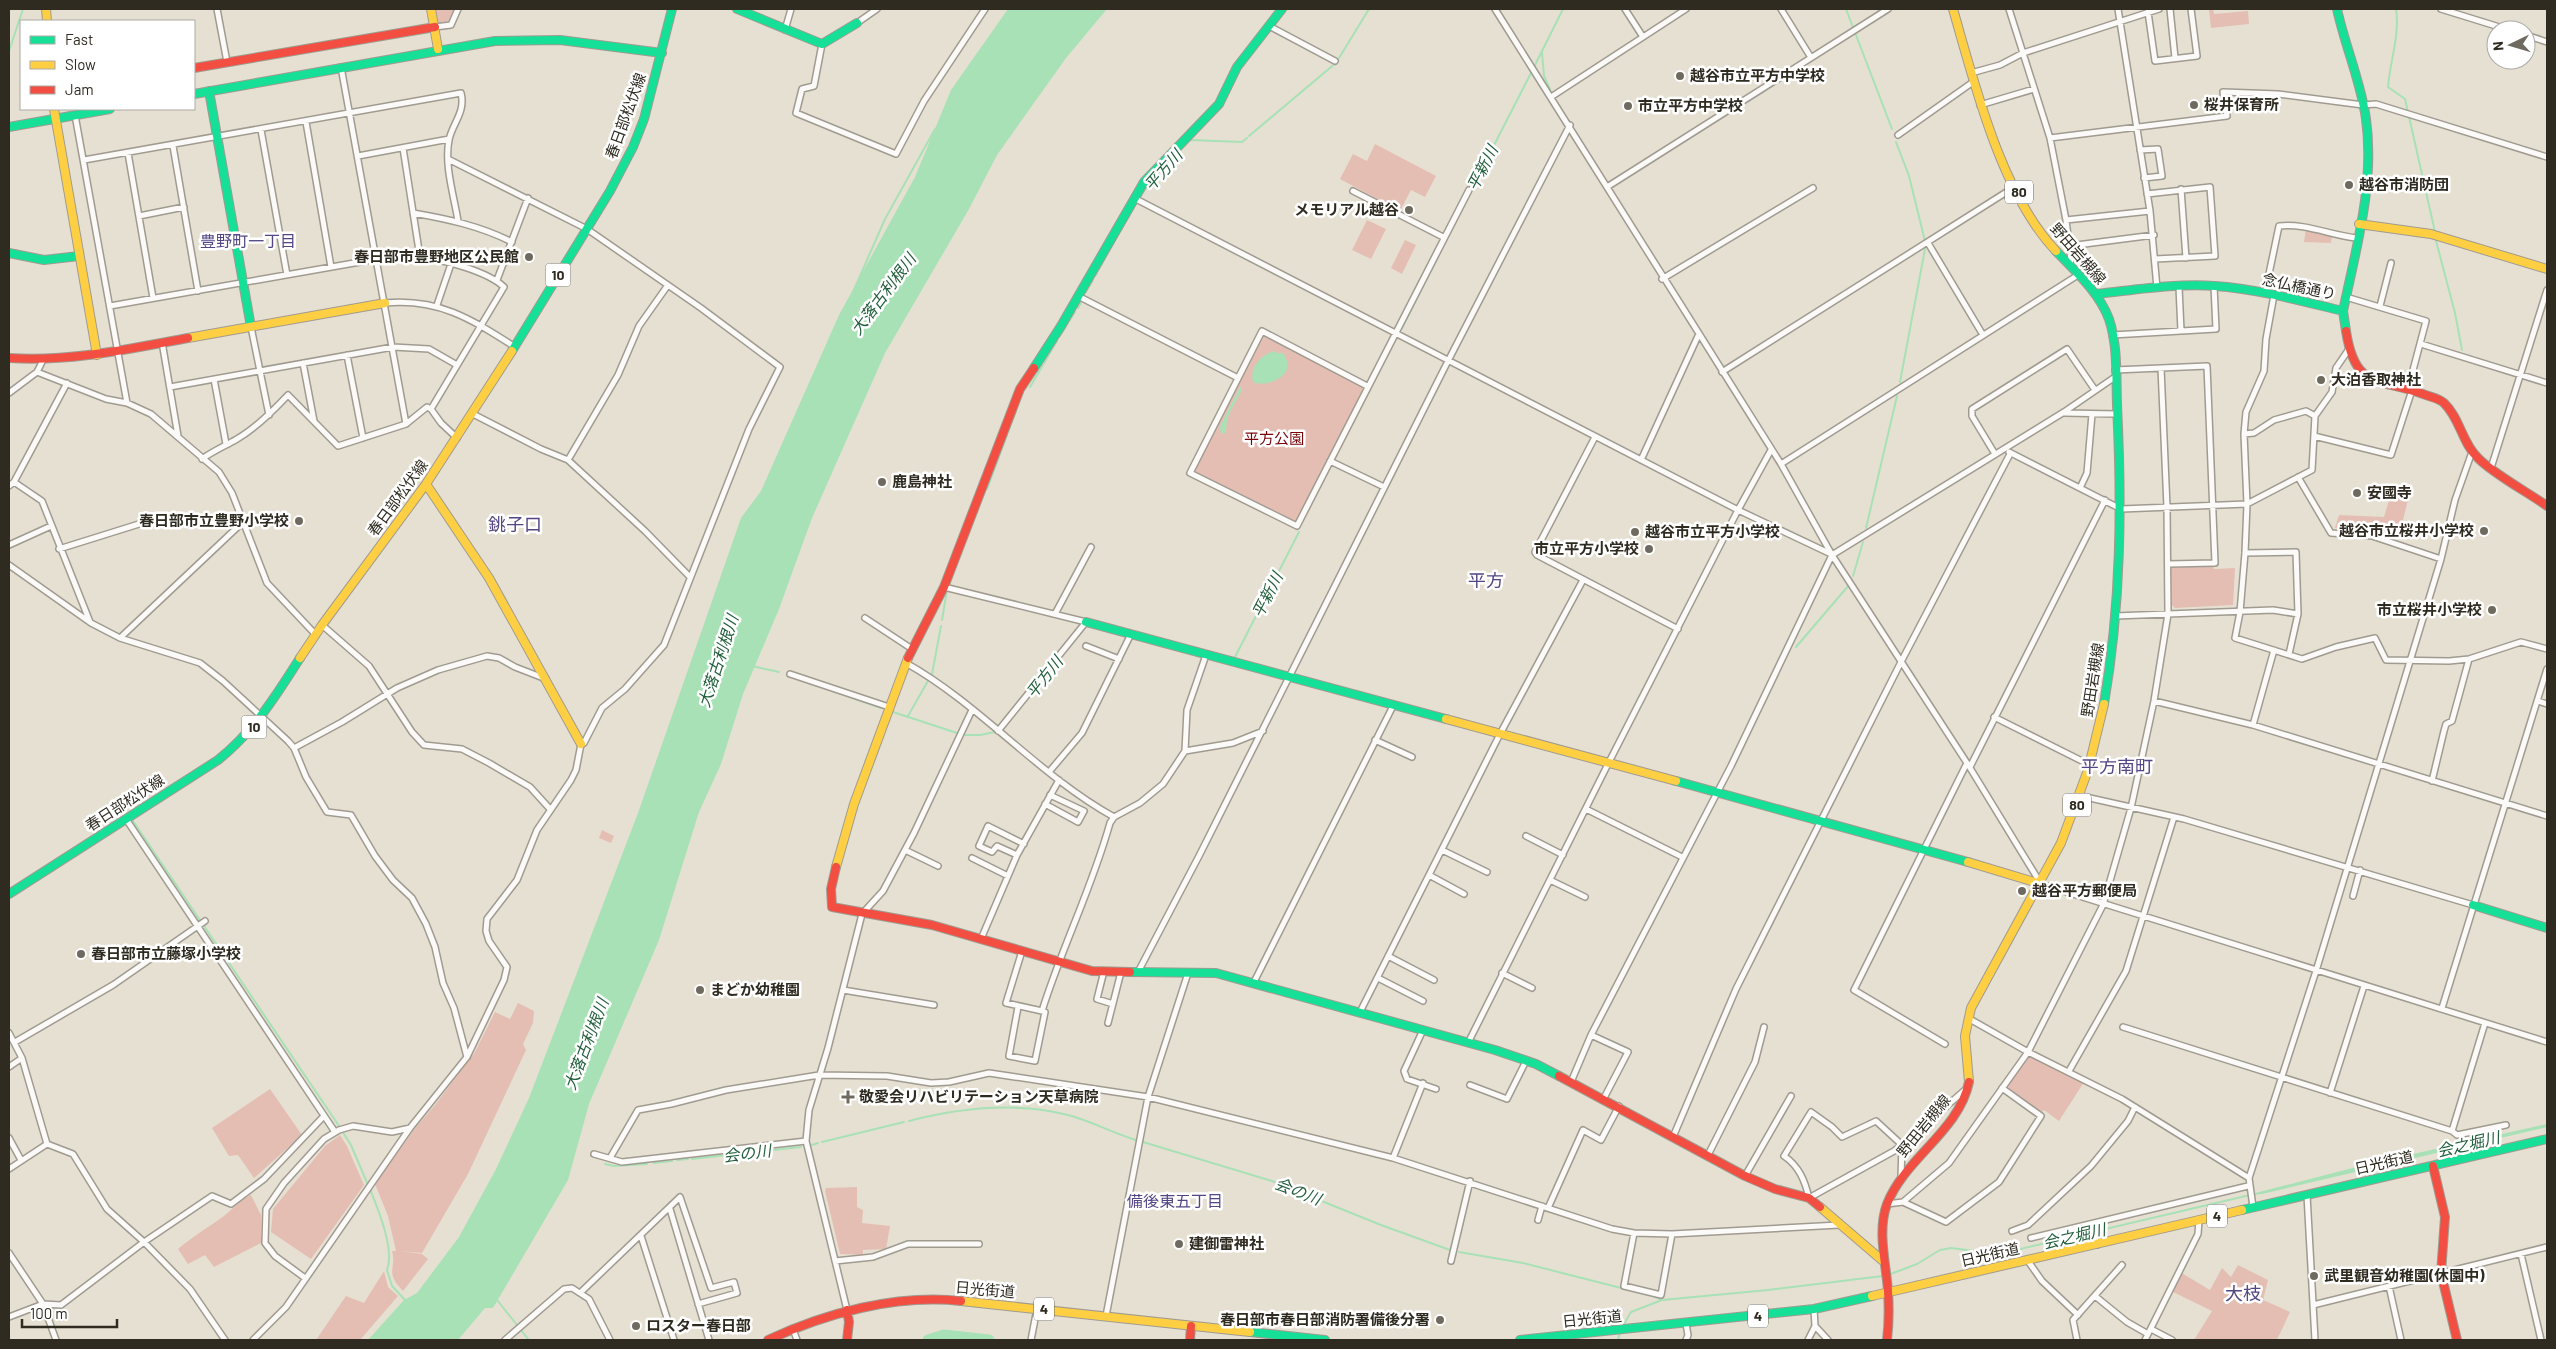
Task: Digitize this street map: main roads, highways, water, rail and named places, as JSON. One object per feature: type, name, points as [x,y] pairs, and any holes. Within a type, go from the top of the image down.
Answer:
[{"type":"main road","points":[[431,9],[438,49]]},
{"type":"main road","name":"春日部松伏線","points":[[9,894],[228,752],[246,736],[262,717],[322,625],[426,484],[473,414],[610,191],[633,147],[654,85],[672,9]]},
{"type":"main road","points":[[737,9],[822,44],[857,23]]},
{"type":"main road","points":[[1282,9],[1237,67],[1219,104],[1208,119],[1158,165],[1134,198],[1078,296],[1020,389],[944,587],[912,649],[889,707],[854,804],[831,889],[832,907],[862,914],[908,919],[1092,971],[1216,973],[1360,1012],[1526,1061],[1604,1098],[1745,1176],[1808,1198],[1883,1261]]},
{"type":"main road","name":"野田岩槻線","points":[[1887,1340],[1888,1293],[1883,1261],[1882,1233],[1888,1204],[1901,1177],[1954,1112],[1968,1088],[1970,1066],[1966,1045],[1968,1018],[1974,1001],[2041,884],[2060,846],[2081,796],[2090,765],[2107,692],[2115,616],[2121,509],[2118,414],[2112,335],[2109,320],[2096,294],[2035,224],[1980,105],[1953,9]]},
{"type":"main road","points":[[2336,9],[2363,106],[2368,145],[2359,224],[2343,311]]},
{"type":"main road","points":[[195,68],[435,27]]},
{"type":"main road","points":[[195,94],[438,49],[495,41],[540,40],[584,42],[662,53]]},
{"type":"main road","points":[[209,91],[251,327]]},
{"type":"main road","points":[[54,110],[97,354]]},
{"type":"main road","points":[[9,127],[104,110]]},
{"type":"main road","points":[[2359,224],[2435,235],[2547,269]]},
{"type":"main road","points":[[9,254],[44,260],[79,256]]},
{"type":"main road","name":"念仏橋通り","points":[[2096,294],[2157,288],[2214,286],[2265,293],[2343,311],[2349,349],[2364,375],[2370,380],[2435,397],[2447,405],[2472,452],[2491,468],[2547,506]]},
{"type":"main road","points":[[9,358],[43,360],[118,351],[385,303]]},
{"type":"main road","points":[[426,484],[461,532],[546,679],[581,744]]},
{"type":"main road","points":[[1086,622],[1926,849],[2041,884]]},
{"type":"main road","points":[[2474,906],[2547,928]]},
{"type":"main road","name":"日光街道","points":[[1520,1340],[1814,1309],[2028,1261],[2096,1241],[2199,1220],[2252,1204],[2307,1194],[2547,1139]]},
{"type":"main road","points":[[2433,1166],[2445,1217],[2441,1273],[2457,1340]]},
{"type":"main road","name":"日光街道","points":[[768,1340],[847,1310],[887,1304],[948,1300],[1325,1340]]},
{"type":"main road","points":[[847,1310],[849,1322],[847,1340]]},
{"type":"main road","points":[[1190,1340],[1191,1326]]},
{"type":"water","name":"大落古利根川","points":[[1008,9],[1107,9],[1066,58],[997,155],[969,209],[885,353],[812,518],[779,609],[743,694],[721,764],[699,812],[659,940],[589,1104],[568,1180],[493,1308],[485,1308],[458,1340],[368,1340],[404,1300],[417,1293],[459,1237],[496,1169],[529,1098],[638,813],[741,518],[761,491],[839,315],[915,177],[951,90]]},
{"type":"water","points":[[1274,351],[1283,353],[1287,361],[1287,368],[1284,374],[1272,382],[1253,382],[1253,371],[1257,362],[1265,355]]},
{"type":"water","points":[[1240,387],[1242,389],[1231,409],[1225,433],[1221,434],[1220,427]]},
{"type":"water","points":[[2547,1124],[2547,1127],[2262,1194],[2244,1196],[2360,1166]]},
{"type":"waterway","points":[[9,51],[23,9]]},
{"type":"waterway","points":[[1339,58],[1369,9]]},
{"type":"waterway","name":"平新川","points":[[1534,67],[1563,9]]},
{"type":"waterway","points":[[1846,9],[1892,129]]},
{"type":"waterway","points":[[2396,9],[2396,38],[2388,87],[2405,99],[2435,232]]},
{"type":"waterway","points":[[1542,53],[1544,76],[1550,89]]},
{"type":"waterway","points":[[1249,136],[1337,62]]},
{"type":"waterway","name":"平新川","points":[[1470,192],[1532,71]]},
{"type":"waterway","points":[[853,292],[885,219],[935,129]]},
{"type":"waterway","name":"平方川","points":[[1182,148],[1190,140],[1242,142],[1247,138]]},
{"type":"waterway","points":[[1896,142],[1909,176],[1925,241]]},
{"type":"waterway","name":"平方川","points":[[1139,199],[1151,180]]},
{"type":"waterway","name":"平方川","points":[[1098,271],[1132,210]]},
{"type":"waterway","points":[[2435,237],[2455,313],[2462,350]]},
{"type":"waterway","points":[[1900,382],[1925,249]]},
{"type":"waterway","name":"平新川","points":[[1402,328],[1441,250]]},
{"type":"waterway","name":"平方川","points":[[1086,292],[1093,280]]},
{"type":"waterway","name":"平方川","points":[[1078,308],[1081,303]]},
{"type":"waterway","name":"平方川","points":[[1060,336],[1075,312]]},
{"type":"waterway","name":"平方川","points":[[1030,387],[1057,341]]},
{"type":"waterway","points":[[1866,528],[1897,396]]},
{"type":"waterway","name":"平方川","points":[[1013,419],[1016,410]]},
{"type":"waterway","name":"平方川","points":[[1008,431],[1010,427]]},
{"type":"waterway","name":"平方川","points":[[987,489],[1007,435]]},
{"type":"waterway","name":"平新川","points":[[1235,657],[1299,532]]},
{"type":"waterway","points":[[1853,576],[1863,542]]},
{"type":"waterway","points":[[1796,647],[1849,585]]},
{"type":"waterway","name":"平方川","points":[[942,620],[947,590]]},
{"type":"waterway","name":"平方川","points":[[932,674],[941,626]]},
{"type":"waterway","points":[[752,666],[779,672]]},
{"type":"waterway","name":"平方川","points":[[908,716],[929,679]]},
{"type":"waterway","name":"平方川","points":[[1005,726],[1037,687]]},
{"type":"waterway","name":"平方川","points":[[836,692],[881,708]]},
{"type":"waterway","name":"平方川","points":[[890,711],[957,733]]},
{"type":"waterway","name":"平方川","points":[[965,735],[995,732]]},
{"type":"waterway","points":[[131,818],[337,1123],[351,1145],[368,1185]]},
{"type":"waterway","name":"会の川","points":[[909,1121],[968,1110],[988,1108],[1029,1109],[1068,1115],[1136,1140]]},
{"type":"waterway","name":"会の川","points":[[822,1142],[904,1122]]},
{"type":"waterway","name":"会の川","points":[[1143,1142],[1272,1181],[1381,1225],[1450,1250]]},
{"type":"waterway","name":"会の川","points":[[812,1145],[818,1143]]},
{"type":"waterway","name":"会の川","points":[[692,1159],[801,1147]]},
{"type":"waterway","name":"会の川","points":[[677,1160],[688,1159]]},
{"type":"waterway","name":"会の川","points":[[654,1163],[672,1161]]},
{"type":"waterway","name":"会の川","points":[[605,1164],[614,1166],[647,1164]]},
{"type":"waterway","points":[[370,1189],[387,1241],[389,1252],[387,1270],[392,1286],[406,1301]]},
{"type":"waterway","name":"会之堀川","points":[[1888,1275],[1917,1264],[1940,1250],[1951,1248],[1999,1254],[2250,1195]]},
{"type":"waterway","name":"会の川","points":[[1459,1252],[1523,1263],[1625,1289]]},
{"type":"waterway","name":"会之堀川","points":[[1624,1324],[1631,1312],[1662,1300],[1768,1290],[1883,1276]]},
{"type":"waterway","name":"会の川","points":[[1642,1293],[1649,1295]]},
{"type":"waterway","name":"会之堀川","points":[[1655,1297],[1662,1300]]},
{"type":"waterway","points":[[497,1300],[529,1340]]},
{"type":"waterway","name":"会之堀川","points":[[1618,1340],[1620,1333]]},
{"type":"waterway","points":[[928,1340],[944,1335],[989,1340]]},
{"type":"place","name":"越谷市立平方中学校","points":[[1680,76]]},
{"type":"place","name":"桜井保育所","points":[[2194,105]]},
{"type":"place","name":"市立平方中学校","points":[[1628,106]]},
{"type":"place","name":"越谷市消防団","points":[[2349,185]]},
{"type":"place","name":"メモリアル越谷","points":[[1409,210]]},
{"type":"place","name":"春日部市豊野地区公民館","points":[[529,257]]},
{"type":"place","name":"大泊香取神社","points":[[2321,380]]},
{"type":"place","name":"鹿島神社","points":[[882,482]]},
{"type":"place","name":"安國寺","points":[[2357,493]]},
{"type":"place","name":"春日部市立豊野小学校","points":[[299,521]]},
{"type":"place","name":"越谷市立桜井小学校","points":[[2484,531]]},
{"type":"place","name":"越谷市立平方小学校","points":[[1635,532]]},
{"type":"place","name":"市立平方小学校","points":[[1649,549]]},
{"type":"place","name":"市立桜井小学校","points":[[2492,610]]},
{"type":"place","name":"越谷平方郵便局","points":[[2022,891]]},
{"type":"place","name":"春日部市立藤塚小学校","points":[[81,954]]},
{"type":"place","name":"まどか幼稚園","points":[[700,990]]},
{"type":"place","name":"敬愛会リハビリテーション天草病院","points":[[848,1097]]},
{"type":"place","name":"建御雷神社","points":[[1179,1244]]},
{"type":"place","name":"武里観音幼稚園(休園中)","points":[[2314,1276]]},
{"type":"place","name":"春日部市春日部消防署備後分署","points":[[1440,1320]]},
{"type":"place","name":"ロスター春日部","points":[[636,1326]]},
{"type":"district","name":"豊野町一丁目","points":[[248,241]]},
{"type":"district","name":"銚子口","points":[[515,525]]},
{"type":"district","name":"平方","points":[[1486,581]]},
{"type":"district","name":"平方南町","points":[[2117,767]]},
{"type":"district","name":"備後東五丁目","points":[[1175,1201]]},
{"type":"district","name":"大枝","points":[[2243,1294]]},
{"type":"park label","name":"平方公園","points":[[1274,439]]}]
